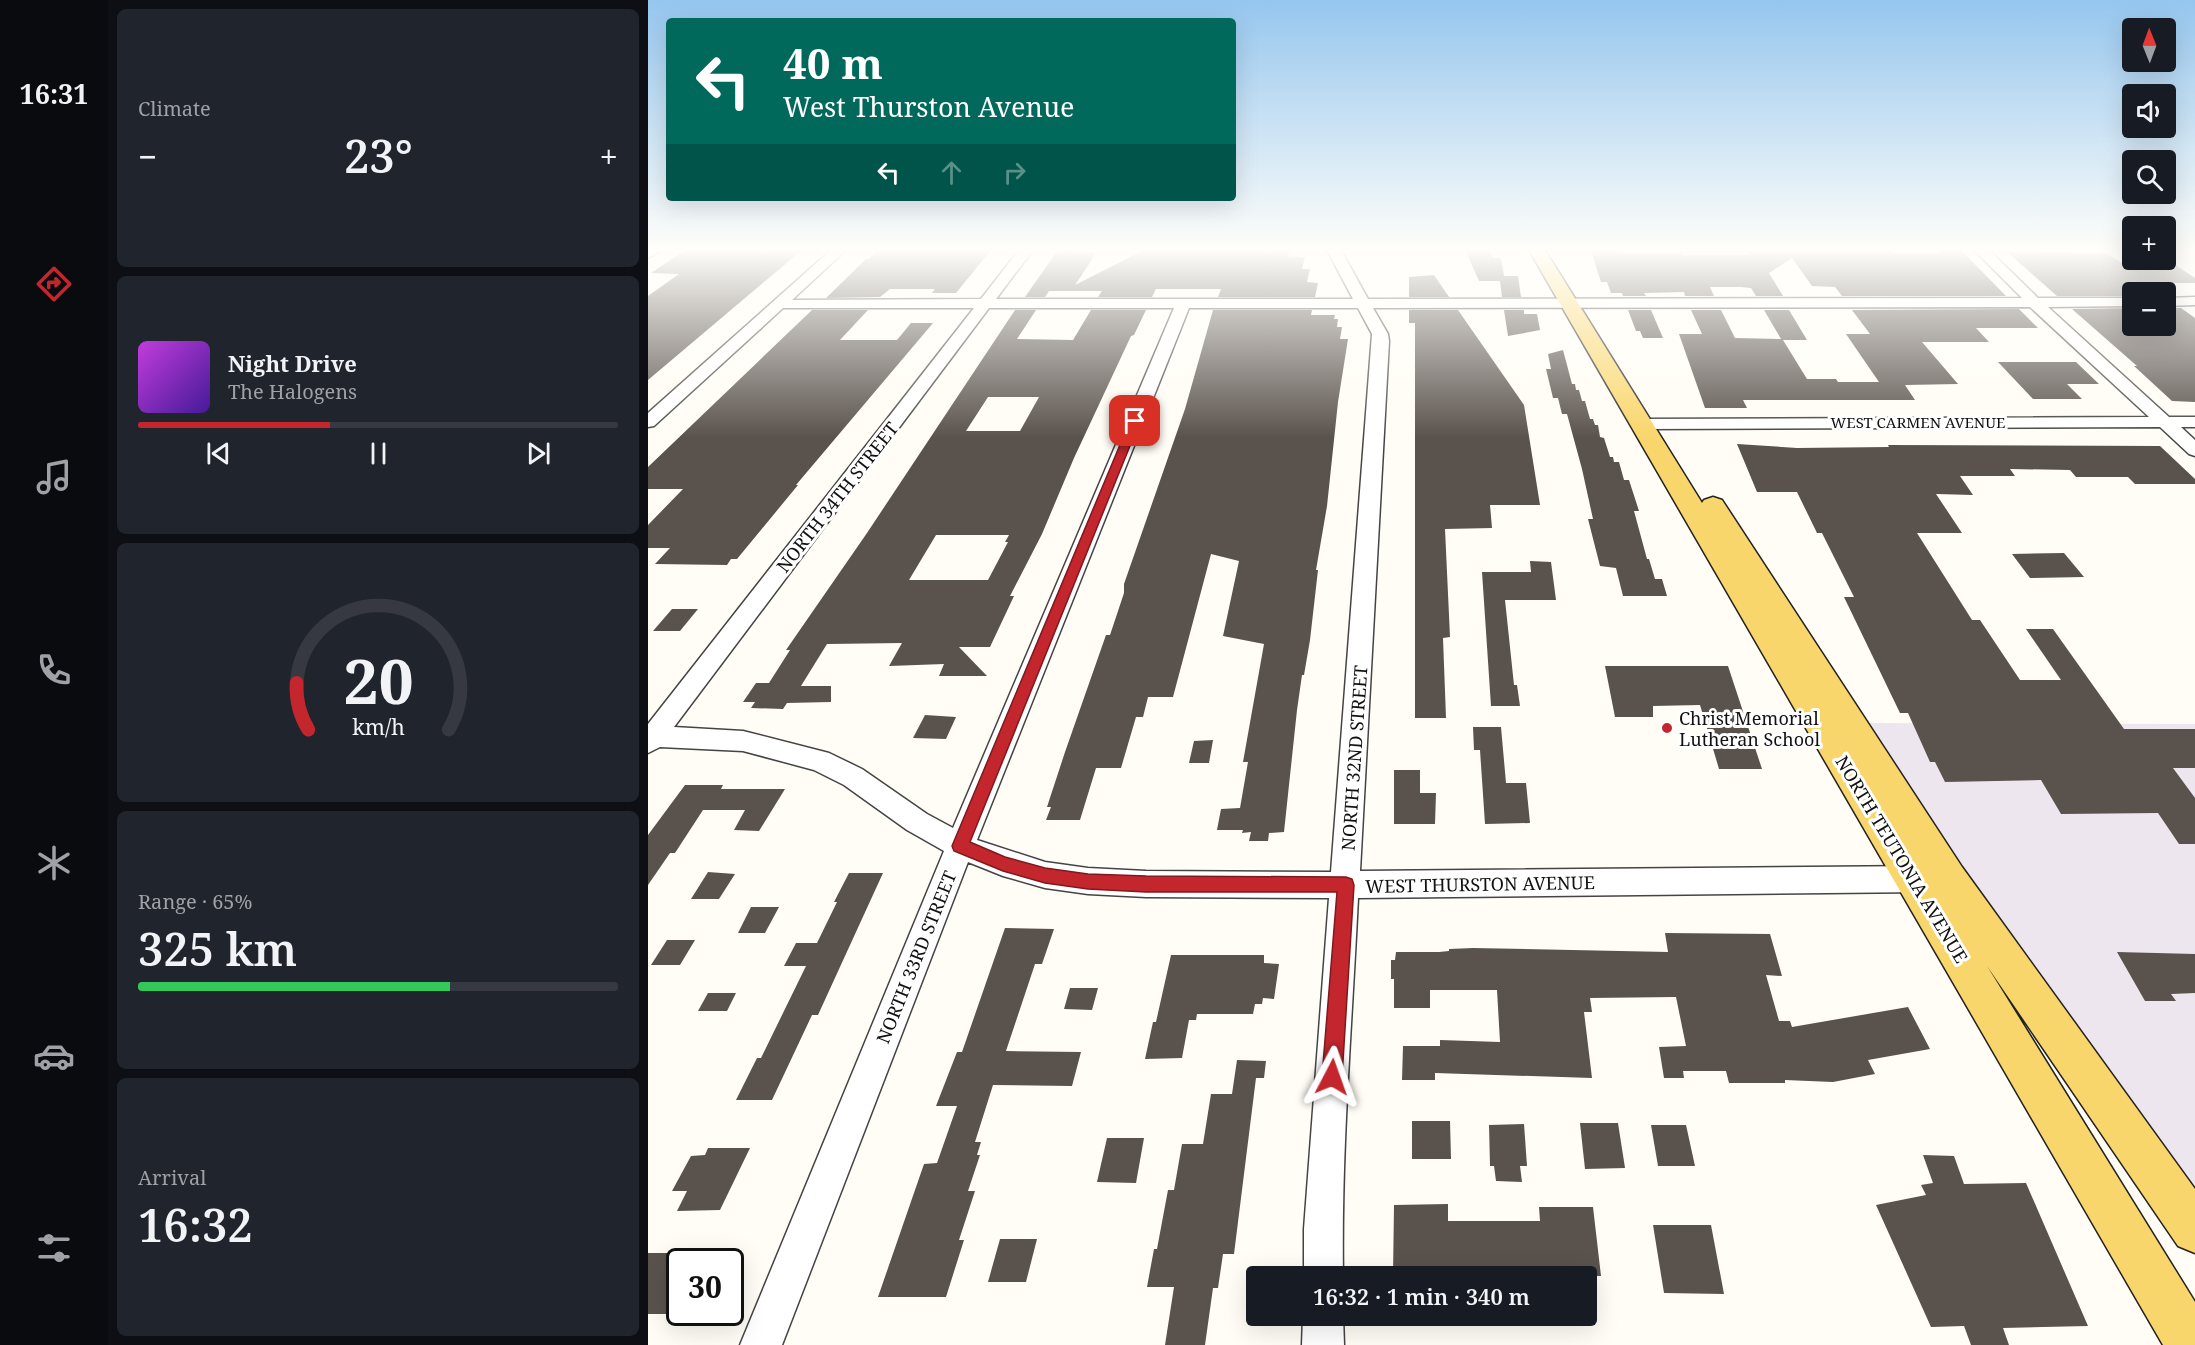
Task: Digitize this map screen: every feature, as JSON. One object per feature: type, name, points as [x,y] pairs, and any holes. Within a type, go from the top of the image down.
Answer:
[{"type":"main road","name":"NORTH TEUTONIA AVENUE","points":[[1583,313],[1651,424],[1914,880],[2192,1345]]},
{"type":"main road","name":"NORTH TEUTONIA AVENUE","points":[[1651,424],[1949,879],[2195,1229]]},
{"type":"street","points":[[648,422],[769,313]]},
{"type":"street","name":"NORTH 34TH STREET","points":[[650,739],[978,313]]},
{"type":"street","name":"NORTH 33RD STREET","points":[[761,1345],[960,846],[1179,313]]},
{"type":"street","name":"NORTH 32ND STREET","points":[[1323,1266],[1330,1112],[1381,341],[1368,313]]},
{"type":"street","points":[[2046,313],[2195,450]]},
{"type":"street","name":"WEST CARMEN AVENUE","points":[[1651,424],[2195,422]]},
{"type":"street","name":"WEST THURSTON AVENUE","points":[[650,739],[743,741],[820,761],[854,777],[917,822],[960,846],[1003,863],[1045,875],[1088,881],[1146,884],[1346,885],[1949,879]]},
{"type":"street","points":[[1323,1326],[1323,1345]]},
{"type":"shaded area","points":[[1851,723],[2195,724],[2195,1229]]},
{"type":"building","points":[[648,313],[728,313],[648,380]]},
{"type":"building","points":[[809,313],[865,313],[840,340],[897,340],[911,323],[933,323],[796,485],[798,485],[737,559],[731,559],[727,565],[655,564],[670,548],[648,548],[648,525],[683,489],[648,489],[648,467]]},
{"type":"building","points":[[1013,313],[1034,313],[1017,339],[1073,340],[1089,313],[1145,313],[1134,335],[1131,336],[1074,458],[1042,534],[1010,596],[1014,596],[990,647],[959,647],[987,676],[939,676],[944,664],[889,666],[902,643],[827,644],[801,686],[831,686],[831,702],[787,703],[783,709],[751,708],[755,702],[743,702],[756,683],[769,683],[790,650],[786,650],[867,533]],"holes":[[[988,397],[1039,397],[1020,431],[966,431]],[[936,535],[1009,535],[1005,542],[1008,542],[988,580],[909,580]]]},
{"type":"building","points":[[1212,313],[1311,313],[1311,315],[1335,315],[1334,319],[1338,319],[1337,327],[1342,327],[1340,339],[1348,339],[1338,402],[1327,506],[1316,570],[1318,570],[1310,640],[1297,710],[1284,832],[1269,833],[1268,841],[1249,841],[1251,832],[1242,833],[1243,830],[1217,830],[1221,809],[1240,808],[1248,762],[1243,762],[1264,644],[1223,636],[1239,561],[1211,554],[1173,697],[1148,697],[1143,717],[1136,717],[1121,768],[1096,768],[1080,820],[1046,820],[1051,807],[1047,807],[1065,752],[1106,635],[1110,635],[1124,593],[1124,584],[1185,409]]},
{"type":"building","points":[[1409,313],[1460,313],[1524,405],[1540,505],[1490,505],[1492,528],[1445,529],[1450,637],[1443,638],[1446,718],[1415,718],[1415,323],[1409,323]]},
{"type":"building","points":[[1504,313],[1537,314],[1540,330],[1508,336]]},
{"type":"building","points":[[1629,313],[1652,313],[1663,338],[1643,338],[1640,331],[1636,331]]},
{"type":"building","points":[[1692,313],[1722,313],[1735,338],[1781,339],[1766,313],[1791,313],[1807,340],[1783,340],[1807,379],[1879,382],[1846,334],[1870,334],[1854,313],[2023,313],[2038,328],[1976,328],[1989,342],[1922,342],[1958,384],[1905,385],[1915,400],[1743,400],[1747,408],[1705,408],[1679,334],[1702,334]]},
{"type":"building","points":[[2076,313],[2122,313],[2122,336],[2176,336],[2176,313],[2188,313],[2195,318],[2195,402],[2172,401],[2134,366],[2137,366]]},
{"type":"building","points":[[1563,350],[1572,384],[1575,384],[1576,390],[1579,390],[1582,401],[1585,401],[1590,419],[1598,425],[1600,437],[1604,438],[1610,457],[1613,457],[1614,462],[1619,462],[1624,480],[1629,480],[1639,511],[1634,511],[1647,559],[1649,559],[1655,579],[1662,579],[1667,596],[1623,596],[1616,568],[1600,566],[1588,519],[1593,519],[1567,414],[1562,414],[1558,398],[1553,398],[1546,369],[1551,369],[1548,354]]},
{"type":"building","points":[[1998,362],[2076,362],[2099,384],[2067,384],[2082,399],[2033,399]]},
{"type":"building","points":[[1737,444],[1797,448],[1889,447],[1888,445],[2160,446],[2195,479],[2195,484],[2135,484],[2128,477],[2076,477],[2070,470],[2010,469],[2015,476],[1960,476],[1973,495],[1936,494],[1962,533],[1917,533],[1972,620],[1980,620],[2020,680],[2061,680],[2026,629],[2053,629],[2124,729],[2195,729],[2195,768],[2173,768],[2195,798],[2195,844],[2179,844],[2158,813],[2061,814],[2041,780],[1945,782],[1935,762],[1930,762],[1908,713],[1900,713],[1844,597],[1854,597],[1822,533],[1817,533],[1797,492],[1757,492]]},
{"type":"building","points":[[2064,553],[2084,577],[2030,578],[2012,554]]},
{"type":"building","points":[[1530,561],[1551,562],[1556,600],[1505,600],[1514,685],[1517,685],[1520,706],[1491,706],[1482,572],[1531,572]]},
{"type":"building","points":[[672,609],[698,609],[680,631],[653,631]]},
{"type":"building","points":[[1605,666],[1728,666],[1762,769],[1719,769],[1700,705],[1653,706],[1653,717],[1615,717]]},
{"type":"building","points":[[925,715],[956,717],[946,739],[913,738]]},
{"type":"building","points":[[1473,727],[1501,727],[1506,783],[1526,783],[1530,823],[1485,824],[1480,750],[1474,750]]},
{"type":"building","points":[[1213,740],[1209,763],[1189,763],[1194,741]]},
{"type":"building","points":[[1394,770],[1420,770],[1420,793],[1436,793],[1435,824],[1394,824]]},
{"type":"building","points":[[685,785],[723,785],[721,789],[785,789],[759,831],[734,830],[745,810],[703,810],[675,853],[670,853],[648,885],[648,835]]},
{"type":"building","points":[[708,872],[735,874],[719,899],[691,899]]},
{"type":"building","points":[[849,873],[883,873],[818,1015],[812,1015],[772,1100],[736,1100],[757,1058],[761,1058],[806,966],[784,966],[796,943],[817,943]]},
{"type":"building","points":[[751,907],[779,907],[765,933],[738,933]]},
{"type":"building","points":[[1005,928],[1054,929],[1042,964],[1035,964],[1006,1051],[1081,1052],[1072,1086],[993,1085],[975,1142],[981,1142],[977,1155],[980,1155],[968,1191],[975,1191],[959,1240],[964,1240],[946,1297],[878,1297],[924,1164],[937,1163],[957,1106],[936,1106],[957,1052],[962,1052]]},
{"type":"building","points":[[1665,933],[1770,934],[1782,976],[1766,975],[1779,1021],[1790,1021],[1792,1027],[1908,1007],[1930,1049],[1868,1060],[1875,1074],[1833,1082],[1785,1080],[1785,1083],[1729,1083],[1726,1071],[1683,1071],[1684,1078],[1664,1078],[1659,1047],[1686,1046],[1676,997],[1590,998],[1592,1012],[1584,1012],[1592,1078],[1435,1073],[1435,1080],[1402,1080],[1403,1046],[1440,1046],[1440,1040],[1500,1042],[1497,990],[1430,990],[1430,1008],[1394,1008],[1394,979],[1391,979],[1391,960],[1395,960],[1396,952],[1439,952],[1449,951],[1449,949],[1473,948],[1668,952]]},
{"type":"building","points":[[667,940],[695,940],[680,965],[651,965]]},
{"type":"building","points":[[2117,952],[2195,954],[2195,993],[2171,994],[2176,1001],[2145,1001]]},
{"type":"building","points":[[1171,955],[1264,955],[1264,963],[1279,964],[1274,999],[1263,998],[1262,1004],[1255,1004],[1253,1014],[1197,1014],[1196,1020],[1189,1020],[1182,1058],[1145,1059]]},
{"type":"building","points":[[1070,988],[1098,988],[1092,1010],[1064,1009]]},
{"type":"building","points":[[708,993],[736,993],[727,1011],[698,1011]]},
{"type":"building","points":[[1237,1060],[1266,1061],[1264,1078],[1256,1078],[1234,1254],[1223,1254],[1218,1288],[1213,1288],[1205,1345],[1165,1345],[1174,1287],[1147,1287],[1168,1190],[1174,1190],[1182,1144],[1203,1144],[1211,1094],[1232,1094]]},
{"type":"building","points":[[1412,1121],[1450,1121],[1451,1159],[1412,1159]]},
{"type":"building","points":[[1580,1123],[1618,1123],[1625,1168],[1585,1169]]},
{"type":"building","points":[[1524,1124],[1527,1166],[1520,1166],[1522,1182],[1496,1181],[1494,1166],[1490,1166],[1489,1125]]},
{"type":"building","points":[[1651,1125],[1686,1125],[1695,1166],[1658,1166]]},
{"type":"building","points":[[1107,1138],[1144,1138],[1136,1183],[1097,1182]]},
{"type":"building","points":[[708,1148],[750,1148],[720,1210],[677,1211],[687,1191],[672,1191],[691,1156],[705,1155]]},
{"type":"building","points":[[1923,1155],[1954,1156],[1964,1184],[2026,1183],[2088,1326],[2003,1328],[2009,1345],[1971,1345],[1964,1326],[1931,1327],[1876,1205],[1926,1195],[1921,1185],[1933,1183]]},
{"type":"building","points":[[1448,1204],[1448,1221],[1540,1221],[1539,1207],[1593,1207],[1601,1276],[1597,1276],[1597,1266],[1393,1266],[1394,1205]]},
{"type":"building","points":[[1653,1225],[1711,1225],[1724,1294],[1664,1293]]},
{"type":"building","points":[[1000,1239],[1037,1239],[1026,1282],[988,1282]]},
{"type":"building","points":[[648,1253],[666,1253],[666,1314],[648,1314]]},
{"type":"place","name":"Christ Memorial Lutheran School","points":[[1667,728]]},
{"type":"route","points":[[1135,421],[960,846],[1003,863],[1045,875],[1088,881],[1146,884],[1346,885],[1332,1077]]}]
